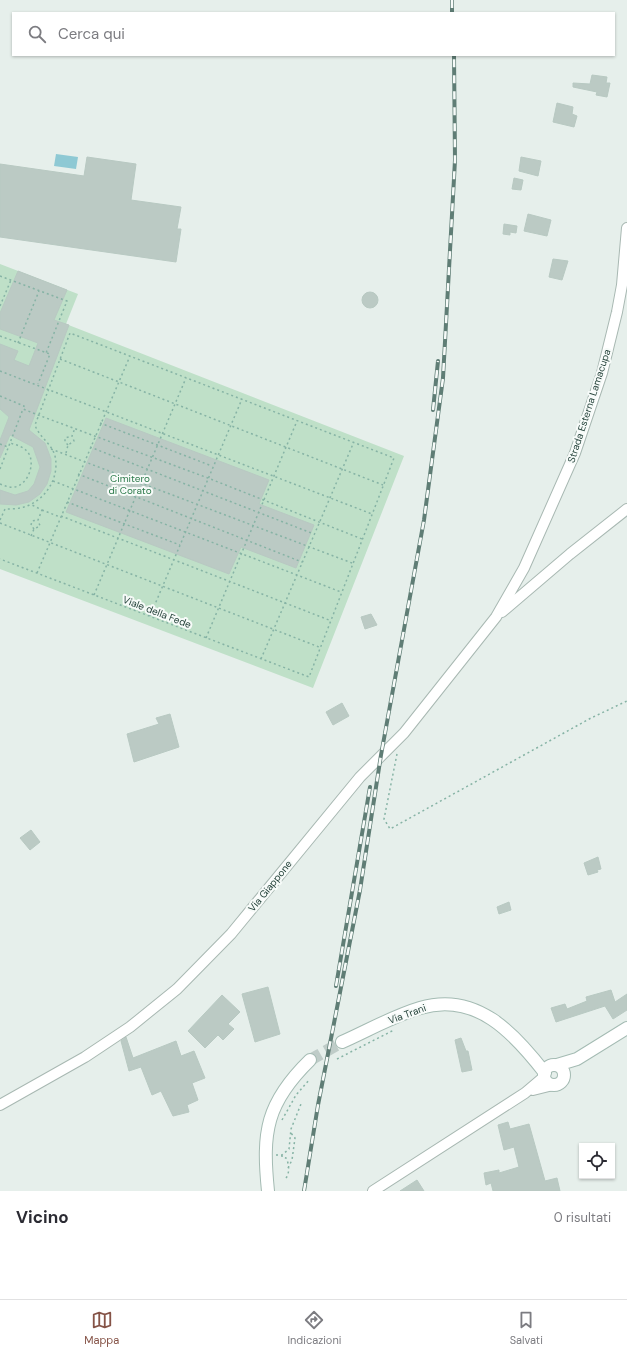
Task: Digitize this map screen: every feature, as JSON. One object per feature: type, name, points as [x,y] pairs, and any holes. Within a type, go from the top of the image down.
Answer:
[{"type":"main road","name":"Via Trani","points":[[342,1042],[420,1008],[437,1004],[454,1004],[471,1007],[485,1013],[498,1023],[553,1074]]},
{"type":"main road","points":[[553,1074],[569,1062],[585,1055],[627,1028]]},
{"type":"main road","points":[[268,1191],[265,1148],[268,1124],[274,1106],[284,1090],[310,1060]]},
{"type":"street","name":"Strada Esterna Lamacupa","points":[[496,617],[524,568],[577,446],[601,375],[617,312],[627,228]]},
{"type":"street","points":[[496,617],[582,544],[627,509]]},
{"type":"street","name":"Via Giappone","points":[[0,1105],[85,1057],[130,1027],[177,989],[231,934],[360,777],[404,733],[496,617]]},
{"type":"street","points":[[373,1191],[553,1074]]},
{"type":"path","points":[[0,276],[67,301],[46,353]]},
{"type":"path","points":[[0,306],[11,280]]},
{"type":"path","points":[[18,342],[39,291]]},
{"type":"path","points":[[0,520],[5,509],[23,508],[31,505],[45,494],[53,481],[56,470],[55,456],[51,448],[37,431],[35,425],[70,333],[394,458],[320,647],[107,566],[0,523]]},
{"type":"path","points":[[0,336],[50,354],[38,385]]},
{"type":"path","points":[[37,573],[105,411],[130,356]]},
{"type":"path","points":[[60,359],[383,485]]},
{"type":"path","points":[[0,371],[274,475],[372,514]]},
{"type":"path","points":[[94,595],[186,378]]},
{"type":"path","points":[[0,396],[24,406],[0,469]]},
{"type":"path","points":[[150,616],[186,532],[196,504],[242,399]]},
{"type":"path","points":[[23,409],[208,478],[362,539]]},
{"type":"path","points":[[206,638],[297,421]]},
{"type":"path","points":[[100,423],[213,467]]},
{"type":"path","points":[[65,454],[68,445],[74,441],[72,436],[75,428]]},
{"type":"path","points":[[68,445],[65,442],[65,438],[72,436]]},
{"type":"path","points":[[0,484],[9,487],[16,487],[24,482],[32,463],[28,453],[20,446],[10,443]]},
{"type":"path","points":[[261,659],[353,443]]},
{"type":"path","points":[[0,444],[8,447]]},
{"type":"path","points":[[90,447],[314,534]]},
{"type":"path","points":[[51,448],[352,563]]},
{"type":"path","points":[[78,474],[302,562]]},
{"type":"path","points":[[53,481],[341,592]]},
{"type":"path","points":[[66,502],[180,545]]},
{"type":"path","points":[[31,505],[330,620]]},
{"type":"path","points":[[31,536],[34,529],[40,526],[38,520],[42,510]]},
{"type":"path","points":[[34,529],[31,523],[33,520],[38,520]]},
{"type":"path","name":"Viale della Fede","points":[[0,559],[309,677],[320,647]]},
{"type":"path","points":[[397,752],[384,819],[390,829],[591,718],[627,701]]},
{"type":"path","points":[[337,1059],[397,1029]]},
{"type":"path","points":[[282,1121],[296,1095],[309,1080]]},
{"type":"path","points":[[282,1155],[289,1149],[291,1133],[301,1104]]},
{"type":"path","points":[[288,1168],[292,1160],[294,1138],[291,1133]]},
{"type":"path","points":[[276,1149],[276,1161]]},
{"type":"path","points":[[276,1155],[282,1155],[282,1157],[288,1160],[289,1175],[286,1178]]},
{"type":"green space","name":"Cimitero di Corato","points":[[0,264],[78,294],[66,324],[404,456],[313,688],[0,569]]},
{"type":"water","points":[[56,154],[78,157],[76,169],[54,166]]},
{"type":"building","points":[[592,75],[607,77],[606,83],[610,83],[607,97],[596,95],[597,92],[573,87],[573,83],[590,84]]},
{"type":"building","points":[[557,103],[573,107],[572,114],[577,116],[574,127],[553,122]]},
{"type":"building","points":[[87,157],[136,164],[131,200],[181,207],[177,229],[181,229],[176,262],[0,237],[0,164],[84,176]]},
{"type":"building","points":[[521,157],[541,161],[538,176],[519,171]]},
{"type":"building","points":[[514,178],[523,180],[521,190],[512,189]]},
{"type":"building","points":[[528,214],[551,220],[547,236],[524,231]]},
{"type":"building","points":[[504,224],[517,226],[516,233],[510,232],[510,235],[503,234]]},
{"type":"building","points":[[553,259],[568,261],[562,280],[549,277]]},
{"type":"building","points":[[18,271],[67,290],[54,320],[69,325],[29,430],[45,443],[51,459],[51,471],[47,484],[40,494],[29,502],[16,505],[0,504],[0,490],[15,495],[28,491],[34,484],[40,467],[33,447],[10,435],[0,458],[0,440],[9,417],[0,409],[0,344],[18,351],[14,360],[29,366],[38,343],[0,329],[0,313]]},
{"type":"building","points":[[370,292],[376,294],[378,300],[376,306],[370,308],[364,306],[362,300],[364,294]]},
{"type":"building","points":[[106,418],[269,480],[259,504],[314,525],[296,568],[241,547],[229,574],[66,512]]},
{"type":"building","points":[[371,614],[377,625],[365,629],[361,617]]},
{"type":"building","points":[[342,703],[349,716],[333,725],[326,712]]},
{"type":"building","points":[[170,714],[179,747],[134,762],[127,734],[159,724],[156,718]]},
{"type":"building","points":[[31,830],[40,842],[30,850],[20,838]]},
{"type":"building","points":[[598,857],[601,869],[597,870],[598,872],[588,875],[584,863]]},
{"type":"building","points":[[509,902],[511,910],[499,914],[497,907]]},
{"type":"building","points":[[268,987],[280,1034],[255,1042],[242,994]]},
{"type":"building","points":[[611,990],[615,1002],[627,994],[627,1010],[613,1019],[605,1006],[556,1022],[551,1008],[565,1004],[567,1009],[587,1001],[586,997]]},
{"type":"building","points":[[222,995],[240,1012],[228,1024],[234,1029],[223,1040],[218,1035],[205,1048],[188,1031]]},
{"type":"building","points":[[126,1037],[133,1058],[176,1041],[181,1056],[194,1051],[205,1078],[192,1083],[198,1100],[187,1105],[189,1112],[173,1116],[161,1091],[152,1095],[141,1067],[129,1071],[121,1041]]},
{"type":"building","points":[[461,1038],[466,1051],[468,1051],[472,1070],[462,1072],[455,1040]]},
{"type":"building","points":[[508,1122],[510,1129],[529,1124],[545,1181],[557,1178],[560,1191],[493,1191],[491,1183],[486,1185],[484,1173],[499,1170],[499,1173],[519,1167],[514,1147],[504,1150],[498,1125]]},
{"type":"building","points":[[417,1180],[424,1191],[400,1191]]},
{"type":"tunnel","points":[[310,1060],[342,1042]]},
{"type":"railway","points":[[452,0],[452,12]]},
{"type":"railway","points":[[304,1191],[318,1105],[360,890],[381,755],[424,520],[443,378],[455,160],[454,56]]},
{"type":"railway","points":[[433,410],[438,361]]},
{"type":"railway","points":[[336,986],[370,787]]}]
